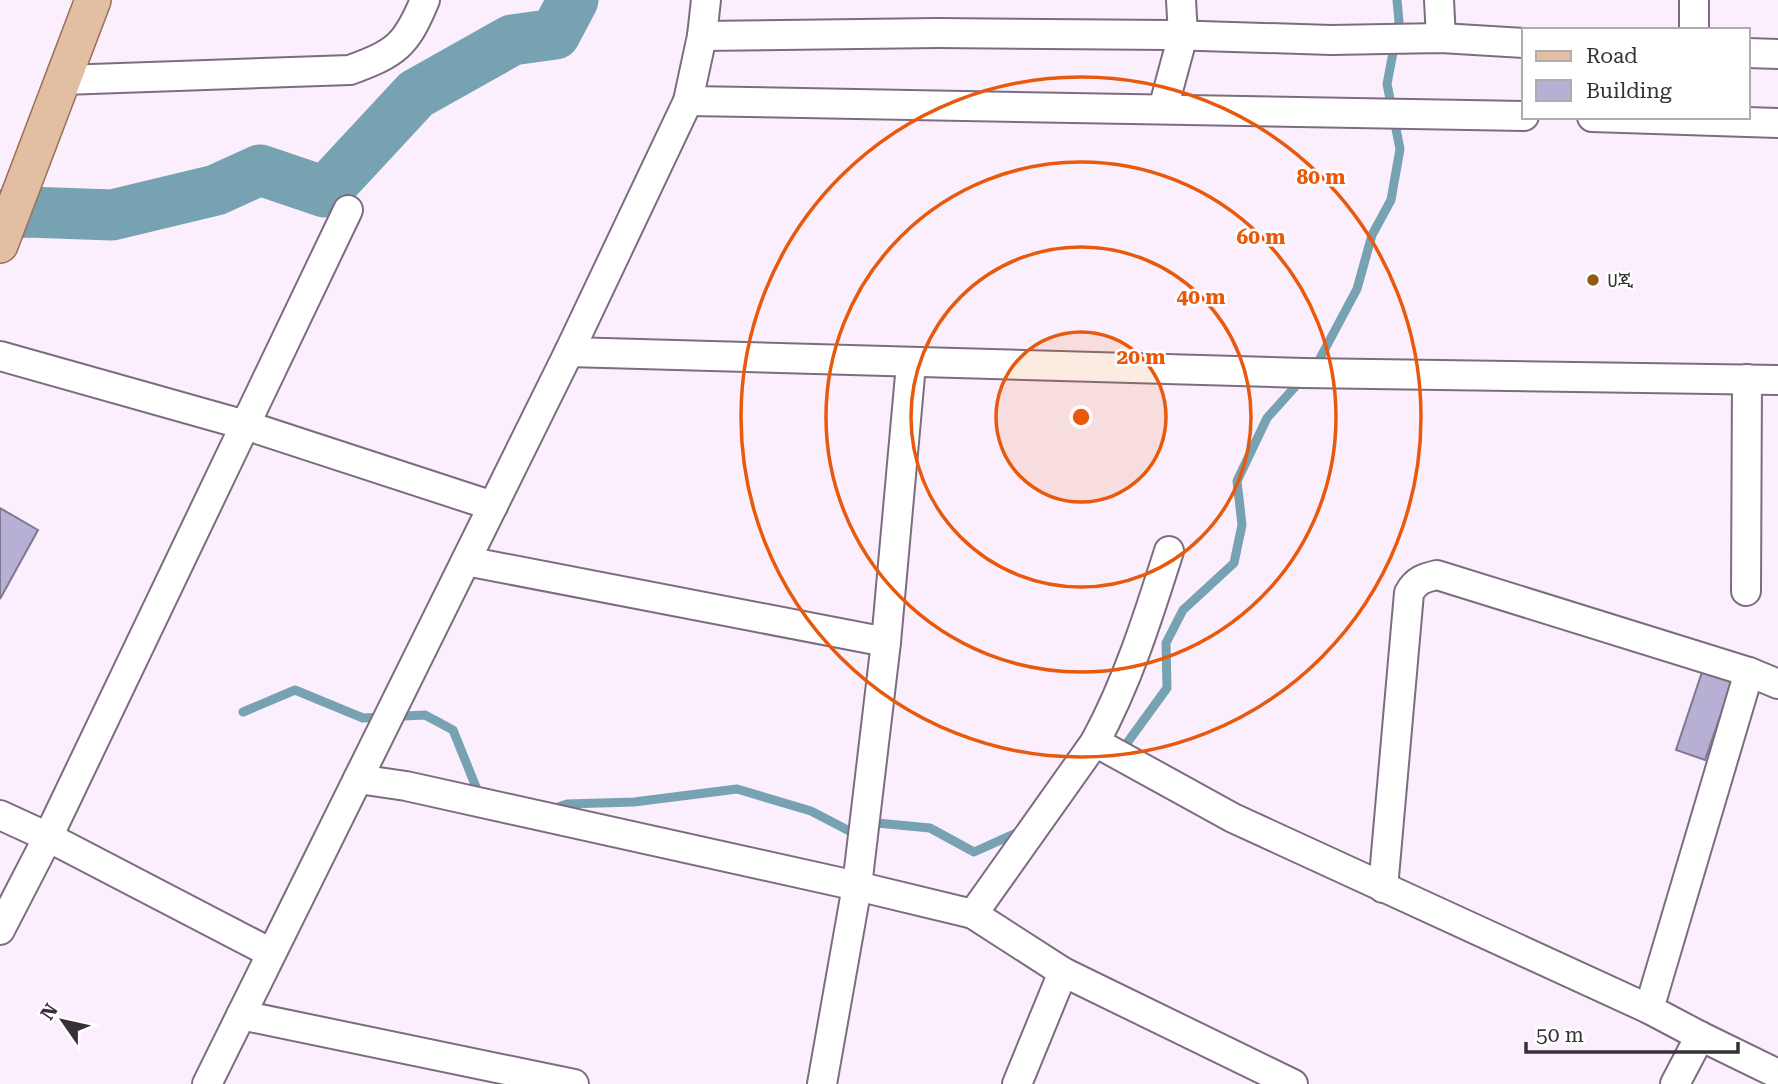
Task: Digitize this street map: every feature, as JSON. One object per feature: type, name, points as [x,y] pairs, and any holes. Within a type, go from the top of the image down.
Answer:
[{"type":"main road","points":[[0,245],[93,0]]},
{"type":"street","points":[[62,80],[350,70],[384,57],[409,36],[425,0]]},
{"type":"street","points":[[207,1084],[569,352],[688,101],[702,36],[706,0]]},
{"type":"street","points":[[1163,109],[1183,35],[1181,0]]},
{"type":"street","points":[[1439,0],[1441,38]]},
{"type":"street","points":[[1694,0],[1694,28]]},
{"type":"street","points":[[702,36],[937,33],[1183,35],[1331,40],[1441,38],[1522,43]]},
{"type":"street","points":[[1750,53],[1778,54]]},
{"type":"street","points":[[688,101],[1522,116]]},
{"type":"street","points":[[1666,119],[1778,122]]},
{"type":"street","points":[[0,930],[48,837],[348,210]]},
{"type":"street","points":[[569,352],[911,364],[1778,380]]},
{"type":"street","points":[[0,356],[245,425],[493,506]]},
{"type":"street","points":[[822,1084],[857,886],[886,642],[911,364]]},
{"type":"street","points":[[1746,591],[1747,379]]},
{"type":"street","points":[[973,914],[1095,742],[1112,710],[1141,641],[1168,551]]},
{"type":"street","points":[[466,561],[886,642]]},
{"type":"street","points":[[1383,888],[1409,593],[1421,578],[1437,575],[1749,672],[1778,684]]},
{"type":"street","points":[[1649,1009],[1749,672]]},
{"type":"street","points":[[1095,742],[1233,818],[1649,1009],[1778,1074]]},
{"type":"street","points":[[358,779],[406,786],[973,914],[1063,972],[1293,1084]]},
{"type":"street","points":[[0,815],[48,837],[271,953]]},
{"type":"street","points":[[1017,1084],[1063,972]]},
{"type":"street","points":[[241,1015],[574,1084]]},
{"type":"street","points":[[1675,1084],[1700,1036]]},
{"type":"building","points":[[0,508],[38,530],[0,599]]},
{"type":"building","points":[[1703,669],[1733,679],[1705,760],[1676,750]]},
{"type":"waterway","points":[[0,215],[28,212],[112,215],[216,190],[260,170],[325,192],[416,94],[512,40],[555,34],[573,0]]},
{"type":"waterway","points":[[1312,369],[1357,289],[1372,235],[1391,200],[1400,149],[1387,84],[1399,21],[1397,0]]},
{"type":"waterway","points":[[1116,750],[1127,743],[1167,688],[1166,643],[1183,610],[1234,563],[1242,525],[1237,481],[1267,418],[1302,379]]},
{"type":"waterway","points":[[243,712],[295,690],[363,718],[425,715],[453,730],[480,797]]},
{"type":"waterway","points":[[552,809],[567,804],[634,802],[737,789],[811,811],[859,836]]},
{"type":"waterway","points":[[870,828],[877,823],[930,828],[974,852],[1023,830]]},
{"type":"place","name":"ሀጂ","points":[[1593,280]]}]
